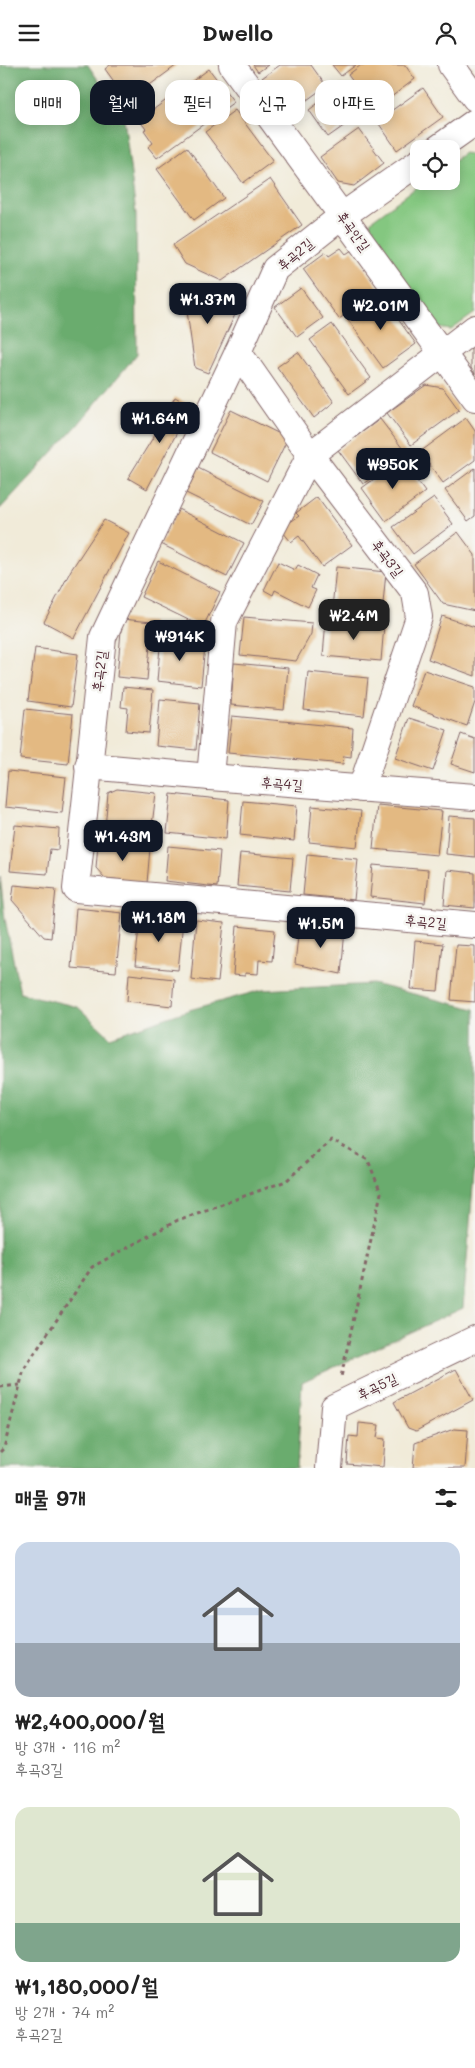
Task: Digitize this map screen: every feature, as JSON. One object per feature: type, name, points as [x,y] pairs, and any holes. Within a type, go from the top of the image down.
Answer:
[{"type":"street","name":"후곡안길","points":[[232,65],[475,398]]},
{"type":"street","points":[[451,65],[475,98]]},
{"type":"street","points":[[450,140],[475,122]]},
{"type":"street","name":"후곡2길","points":[[410,168],[342,215],[275,269],[238,352],[103,637],[76,889],[475,925]]},
{"type":"street","points":[[210,777],[224,622],[310,455],[475,328]]},
{"type":"street","name":"후곡3길","points":[[238,352],[310,455],[415,593],[419,617],[361,789]]},
{"type":"street","name":"후곡4길","points":[[88,766],[475,797]]},
{"type":"street","name":"후곡5길","points":[[334,1407],[475,1339]]},
{"type":"street","points":[[329,1468],[334,1407]]},
{"type":"path","points":[[0,1452],[4,1448],[24,1369],[92,1267],[178,1220],[286,1181],[331,1140],[368,1160],[381,1193],[334,1407]]},
{"type":"path","points":[[0,1387],[20,1385]]},
{"type":"green space","points":[[0,65],[88,65],[98,80],[90,80],[90,125],[125,125],[136,214],[137,354],[76,427],[0,509]]},
{"type":"green space","points":[[464,153],[475,155],[475,313],[451,330],[439,328],[369,233],[371,221],[413,190],[460,190],[460,156]]},
{"type":"green space","points":[[0,876],[5,919],[20,993],[78,1007],[110,1037],[189,1010],[262,990],[373,984],[475,1009],[475,1162],[463,1308],[302,1382],[297,1468],[0,1468]]},
{"type":"building","points":[[110,65],[177,65],[155,81],[113,80],[105,69]]},
{"type":"building","points":[[253,65],[268,65],[258,72]]},
{"type":"building","points":[[280,65],[311,65],[322,80],[315,80],[315,94],[305,101],[305,80],[263,80],[262,78]]},
{"type":"building","points":[[332,65],[356,65],[341,76]]},
{"type":"building","points":[[361,65],[405,65],[415,79],[394,95],[394,80],[352,80],[348,75]]},
{"type":"building","points":[[209,69],[217,80],[194,80]]},
{"type":"building","points":[[423,88],[443,117],[397,150],[380,125],[394,125],[394,109]]},
{"type":"building","points":[[230,97],[234,102],[230,105]]},
{"type":"building","points":[[165,101],[165,125],[202,125],[157,158],[148,147],[153,143],[143,125],[155,125],[155,108]]},
{"type":"building","points":[[315,105],[315,119],[309,110]]},
{"type":"building","points":[[235,110],[240,117],[240,125],[246,125],[273,161],[243,183],[205,132],[215,125],[230,125],[230,114]]},
{"type":"building","points":[[320,125],[345,125],[328,137]]},
{"type":"building","points":[[359,129],[384,163],[354,186],[338,183],[320,157]]},
{"type":"building","points":[[187,147],[224,198],[194,220],[157,169]]},
{"type":"building","points":[[270,179],[302,225],[222,281],[185,264],[173,245]]},
{"type":"building","points":[[341,248],[346,254],[352,250],[380,290],[339,319],[303,269],[326,252],[329,256]]},
{"type":"building","points":[[195,285],[239,306],[208,373],[195,368],[186,304]]},
{"type":"building","points":[[301,288],[323,318],[297,337],[275,307]]},
{"type":"building","points":[[379,293],[416,344],[383,368],[346,317]]},
{"type":"building","points":[[332,324],[371,378],[349,394],[310,340]]},
{"type":"building","points":[[475,341],[475,374],[471,368],[471,344]]},
{"type":"building","points":[[298,352],[334,402],[314,418],[277,367]]},
{"type":"building","points":[[426,385],[443,388],[459,410],[411,445],[387,413]]},
{"type":"building","points":[[175,397],[191,406],[147,489],[128,478]]},
{"type":"building","points":[[231,410],[288,438],[267,481],[210,452]]},
{"type":"building","points":[[466,418],[475,431],[475,460],[443,483],[420,452]]},
{"type":"building","points":[[380,419],[406,453],[363,484],[338,450]]},
{"type":"building","points":[[401,459],[425,492],[386,521],[362,488]]},
{"type":"building","points":[[198,468],[264,501],[251,525],[186,493]]},
{"type":"building","points":[[475,468],[475,516],[468,521],[445,490]]},
{"type":"building","points":[[317,497],[352,545],[322,567],[299,536],[291,542],[283,532],[286,525],[299,516],[296,513]]},
{"type":"building","points":[[434,498],[453,524],[413,554],[393,527]]},
{"type":"building","points":[[178,509],[244,543],[227,577],[161,544]]},
{"type":"building","points":[[104,520],[129,533],[74,638],[44,622],[71,570]]},
{"type":"building","points":[[458,532],[475,555],[475,611],[443,604],[414,564]]},
{"type":"building","points":[[158,561],[220,592],[203,627],[141,597]]},
{"type":"building","points":[[278,562],[295,570],[298,565],[317,575],[311,588],[316,590],[308,607],[275,590],[273,595],[264,590]]},
{"type":"building","points":[[336,567],[386,572],[382,614],[332,609]]},
{"type":"building","points":[[442,616],[475,627],[475,676],[428,659]]},
{"type":"building","points":[[244,617],[312,623],[311,634],[296,661],[240,655]]},
{"type":"building","points":[[122,619],[152,622],[147,680],[117,677]]},
{"type":"building","points":[[326,620],[384,625],[381,661],[323,656]]},
{"type":"building","points":[[161,636],[178,638],[178,643],[205,646],[201,686],[157,681]]},
{"type":"building","points":[[35,648],[78,654],[71,707],[28,701]]},
{"type":"building","points":[[234,663],[288,668],[284,710],[231,705]]},
{"type":"building","points":[[424,670],[475,687],[475,702],[467,726],[411,706]]},
{"type":"building","points":[[308,672],[368,678],[364,716],[304,710]]},
{"type":"building","points":[[123,687],[153,690],[149,733],[126,731],[128,708],[121,707]]},
{"type":"building","points":[[160,699],[200,703],[196,750],[156,746]]},
{"type":"building","points":[[25,709],[73,714],[68,764],[20,759]]},
{"type":"building","points":[[232,716],[353,728],[351,757],[344,756],[343,764],[228,753]]},
{"type":"building","points":[[409,718],[447,730],[433,771],[395,758]]},
{"type":"building","points":[[461,734],[475,739],[475,772],[451,764]]},
{"type":"building","points":[[8,771],[66,777],[62,813],[5,807]]},
{"type":"building","points":[[117,789],[156,793],[151,833],[105,829],[108,793]]},
{"type":"building","points":[[171,794],[229,800],[226,839],[167,833]]},
{"type":"building","points":[[243,801],[297,806],[294,841],[240,835]]},
{"type":"building","points":[[377,805],[442,811],[437,855],[373,849]]},
{"type":"building","points":[[312,806],[361,811],[357,847],[309,842]]},
{"type":"building","points":[[449,816],[475,818],[475,857],[446,854]]},
{"type":"building","points":[[15,825],[59,829],[58,850],[50,849],[47,874],[10,871]]},
{"type":"building","points":[[98,843],[150,848],[147,883],[105,878],[96,868]]},
{"type":"building","points":[[168,846],[220,851],[217,887],[165,881]]},
{"type":"building","points":[[240,853],[293,858],[290,891],[237,886]]},
{"type":"building","points":[[307,854],[358,859],[354,900],[303,895]]},
{"type":"building","points":[[373,865],[428,870],[425,903],[370,897]]},
{"type":"building","points":[[447,870],[475,873],[475,908],[444,905]]},
{"type":"building","points":[[14,885],[56,889],[51,938],[44,937],[12,900]]},
{"type":"building","points":[[76,908],[122,913],[116,972],[71,968]]},
{"type":"building","points":[[140,917],[183,921],[178,970],[135,966]]},
{"type":"building","points":[[196,920],[224,923],[218,982],[191,979]]},
{"type":"building","points":[[237,926],[275,930],[272,961],[259,960],[258,974],[245,973],[245,976],[233,975]]},
{"type":"building","points":[[299,926],[345,930],[341,974],[295,964]]},
{"type":"building","points":[[415,941],[443,944],[438,991],[411,989]]},
{"type":"building","points":[[456,945],[475,946],[475,1002],[451,1000]]},
{"type":"building","points":[[129,974],[174,979],[172,1006],[127,1001]]},
{"type":"building","points":[[456,1369],[473,1400],[416,1431],[408,1428],[394,1402]]},
{"type":"building","points":[[359,1423],[379,1425],[377,1438],[385,1439],[383,1467],[347,1464],[349,1436],[358,1437]]},
{"type":"building","points":[[454,1429],[468,1430],[465,1468],[413,1468],[415,1443]]}]
